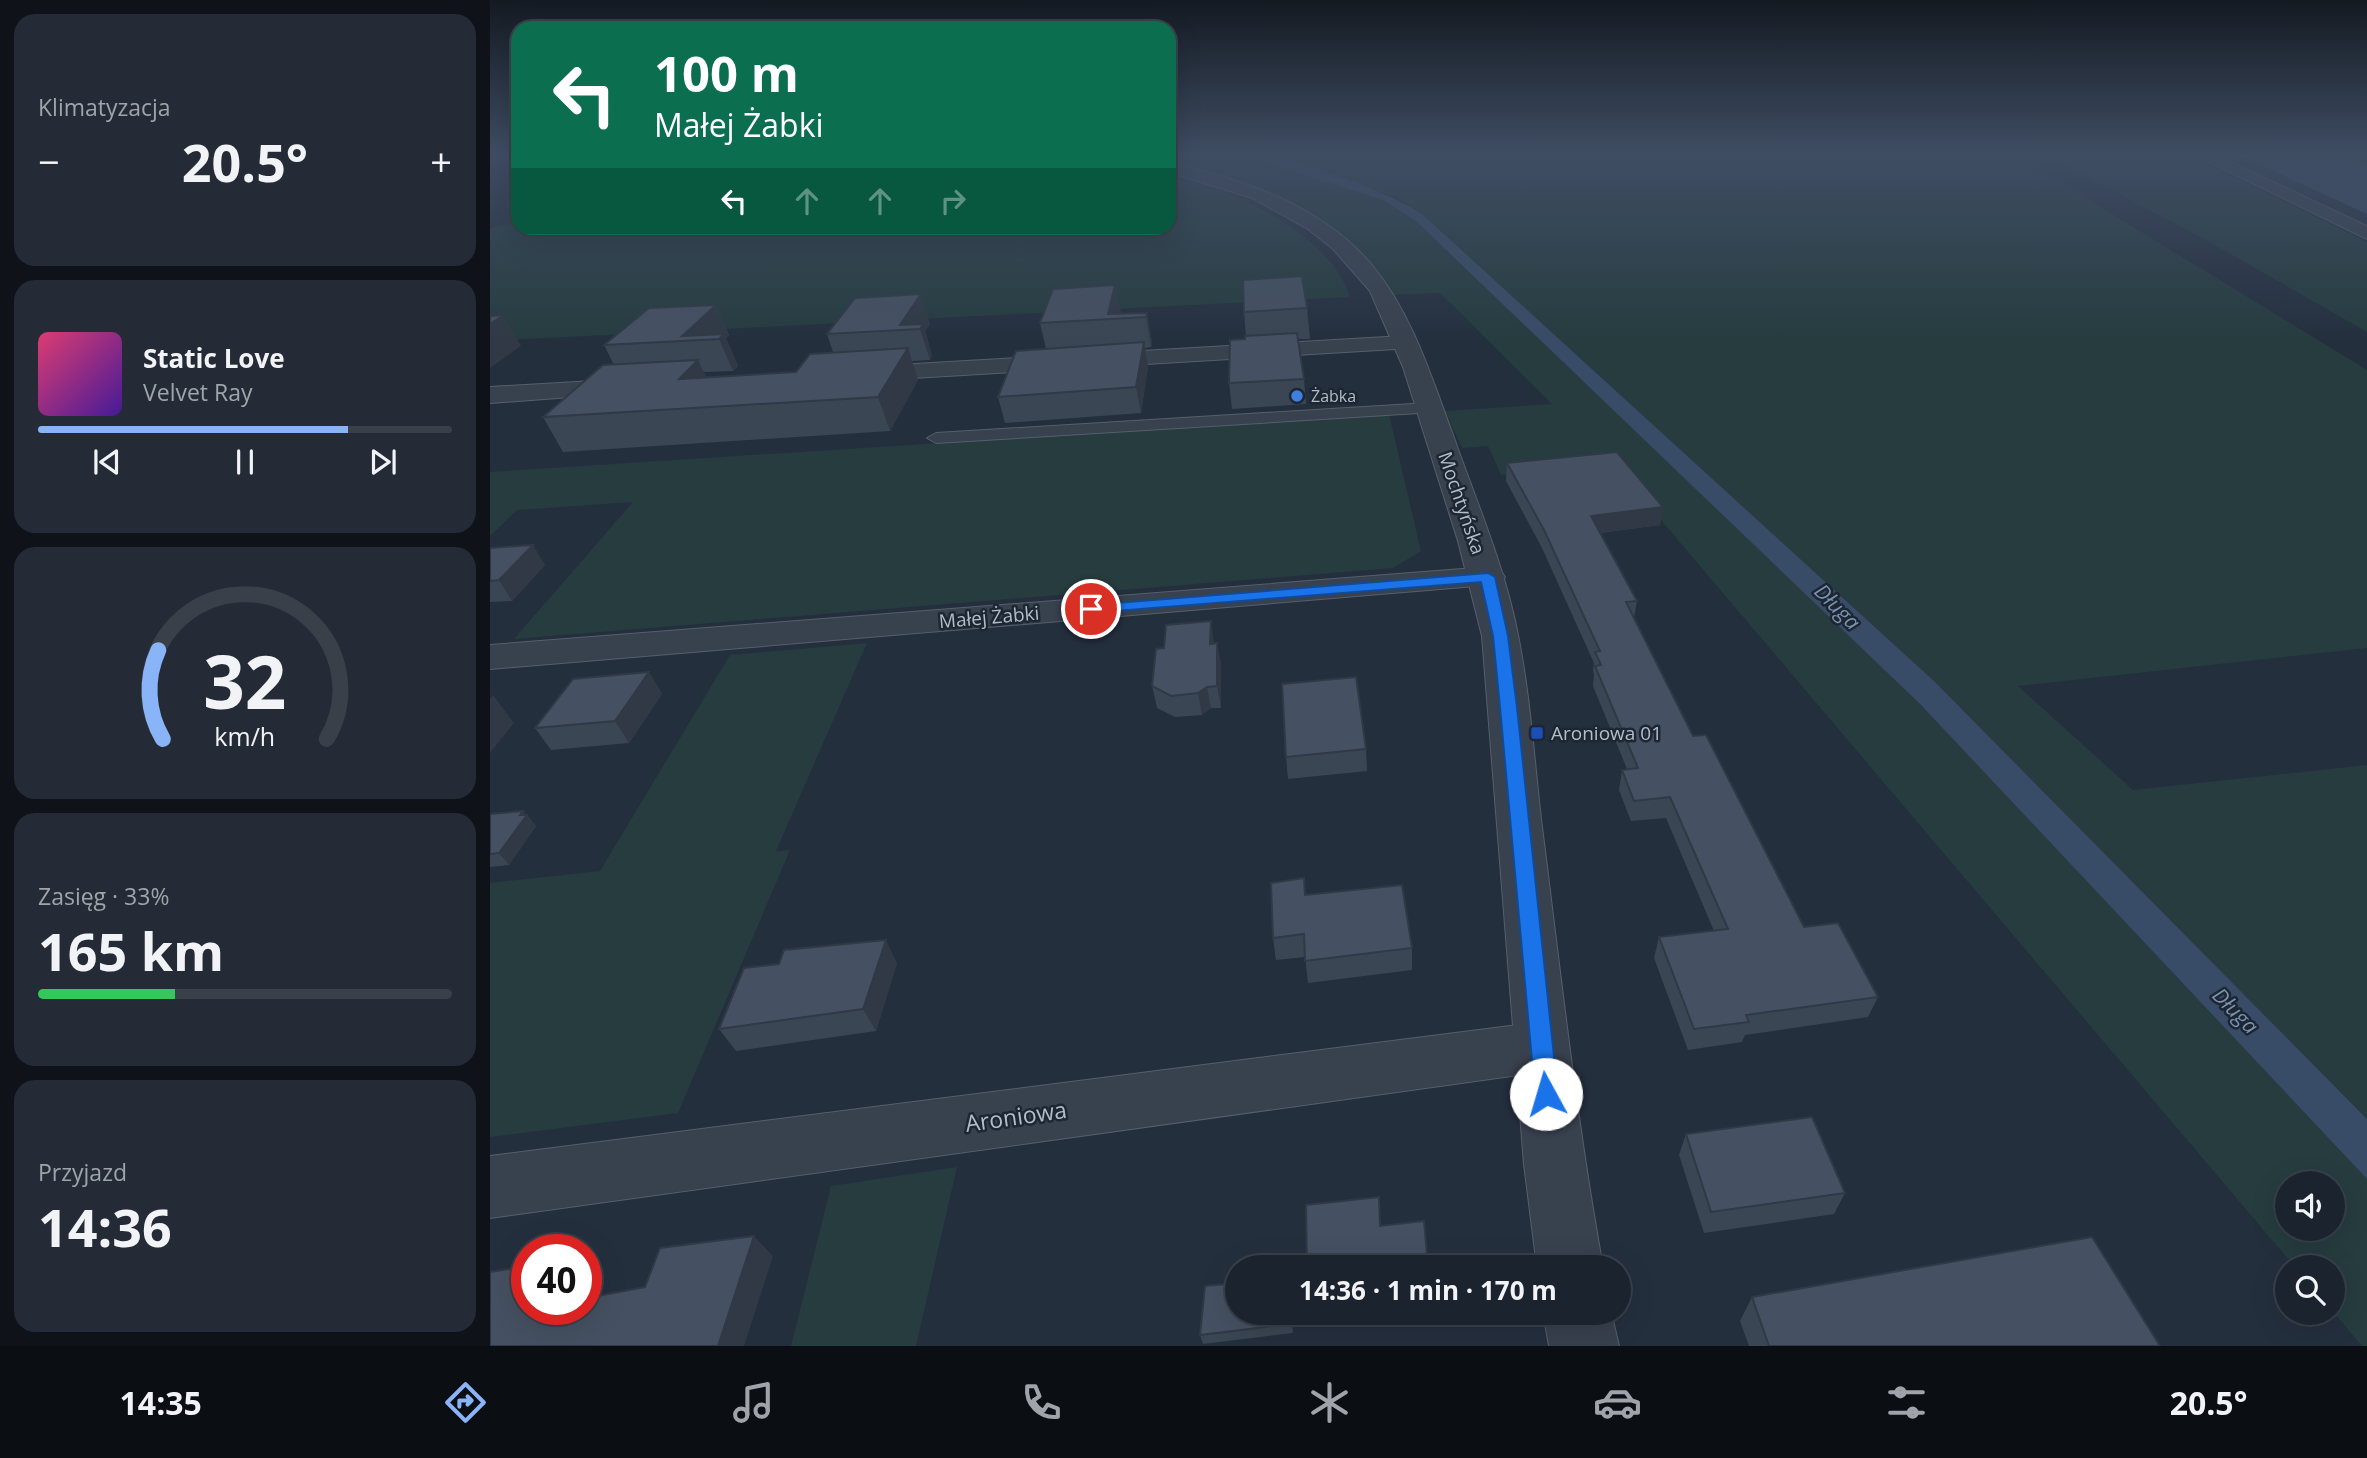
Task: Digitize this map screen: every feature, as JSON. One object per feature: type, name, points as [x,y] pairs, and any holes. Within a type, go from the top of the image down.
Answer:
[{"type":"street","name":"Mochtyńska","points":[[1295,216],[1338,245],[1379,288],[1429,408],[1488,577],[1500,636],[1509,707],[1541,1047],[1568,1255]]},
{"type":"street","points":[[2331,216],[2367,233]]},
{"type":"street","points":[[837,375],[1404,343]]},
{"type":"street","points":[[490,395],[649,386]]},
{"type":"street","name":"Małej Żabki","points":[[490,657],[1488,577]]},
{"type":"street","name":"Aroniowa","points":[[490,1187],[1541,1047]]},
{"type":"street","points":[[1580,1325],[1584,1346]]},
{"type":"lane","points":[[936,438],[1429,408]]},
{"type":"green space","points":[[1176,216],[1273,216],[1322,253],[1339,274],[1350,297],[490,341],[490,228],[511,224],[511,235],[1176,235]]},
{"type":"green space","points":[[1299,216],[1409,216],[1416,220],[1920,704],[2367,1179],[2367,1346],[2362,1346],[2344,1325],[2345,1255],[2285,1255],[1616,467],[1501,475],[1488,446],[1462,448],[1445,411],[1552,404],[1440,293],[1392,295]]},
{"type":"green space","points":[[1424,216],[2115,216],[2367,370],[2367,648],[2018,686],[2133,790],[2367,765],[2367,1119],[1934,681]]},
{"type":"green space","points":[[2160,216],[2313,216],[2367,242],[2367,332]]},
{"type":"green space","points":[[1389,414],[1421,551],[1393,568],[514,639],[633,502],[517,510],[490,536],[490,472]]},
{"type":"green space","points":[[867,643],[776,851],[790,850],[678,1113],[490,1137],[490,883],[600,871],[730,655]]},
{"type":"green space","points":[[957,1167],[916,1346],[791,1346],[831,1186]]},
{"type":"water","name":"Długa","points":[[1408,216],[1424,216],[1934,681],[2367,1119],[2367,1179],[1920,704]]},
{"type":"building","points":[[1302,276],[1307,308],[1244,312],[1243,280]]},
{"type":"building","points":[[1115,285],[1108,314],[1147,313],[1146,317],[1040,323],[1053,289]]},
{"type":"building","points":[[921,294],[900,325],[923,324],[920,329],[827,334],[855,298]]},
{"type":"building","points":[[716,305],[682,336],[724,334],[719,339],[604,345],[649,308]]},
{"type":"building","points":[[504,315],[490,324],[490,316]]},
{"type":"building","points":[[1297,333],[1304,379],[1229,383],[1230,340],[1245,339],[1245,336]]},
{"type":"building","points":[[1144,342],[1136,387],[998,397],[1016,351]]},
{"type":"building","points":[[908,348],[878,397],[543,417],[603,365],[698,360],[679,379],[796,372],[810,354]]},
{"type":"building","points":[[1617,452],[1663,507],[1591,516],[1637,601],[1626,602],[1693,736],[1706,735],[1804,927],[1838,923],[1878,997],[1746,1015],[1749,1022],[1694,1029],[1659,937],[1728,929],[1670,797],[1634,801],[1622,770],[1638,768],[1595,666],[1601,665],[1595,652],[1600,651],[1544,530],[1507,463]]},
{"type":"building","points":[[533,545],[499,580],[490,581],[490,548]]},
{"type":"building","points":[[1211,621],[1210,644],[1217,643],[1217,686],[1207,687],[1198,693],[1171,696],[1152,686],[1156,649],[1164,648],[1166,625]]},
{"type":"building","points":[[649,672],[615,721],[535,728],[573,679]]},
{"type":"building","points":[[1356,677],[1366,749],[1286,757],[1282,684]]},
{"type":"building","points":[[523,811],[520,815],[527,815],[499,853],[490,854],[490,814]]},
{"type":"building","points":[[1304,878],[1305,895],[1402,885],[1412,948],[1305,961],[1304,934],[1273,938],[1271,883]]},
{"type":"building","points":[[886,940],[863,1009],[719,1029],[744,968],[779,964],[784,950]]},
{"type":"building","points":[[1812,1117],[1845,1193],[1711,1212],[1686,1134]]},
{"type":"building","points":[[1379,1197],[1380,1226],[1424,1221],[1427,1255],[1307,1255],[1306,1205]]},
{"type":"building","points":[[754,1236],[718,1346],[490,1346],[490,1272],[511,1269],[511,1325],[602,1325],[602,1295],[645,1287],[660,1248]]},
{"type":"building","points":[[2092,1237],[2160,1346],[1769,1346],[1752,1297]]},
{"type":"building","points":[[1225,1284],[1225,1325],[1283,1325],[1200,1335],[1205,1286]]},
{"type":"place","name":"Żabka","points":[[1297,396]]},
{"type":"place","name":"Aroniowa 01","points":[[1537,733]]},
{"type":"route","points":[[1091,609],[1488,577],[1500,636],[1509,707],[1546,1094]]}]
